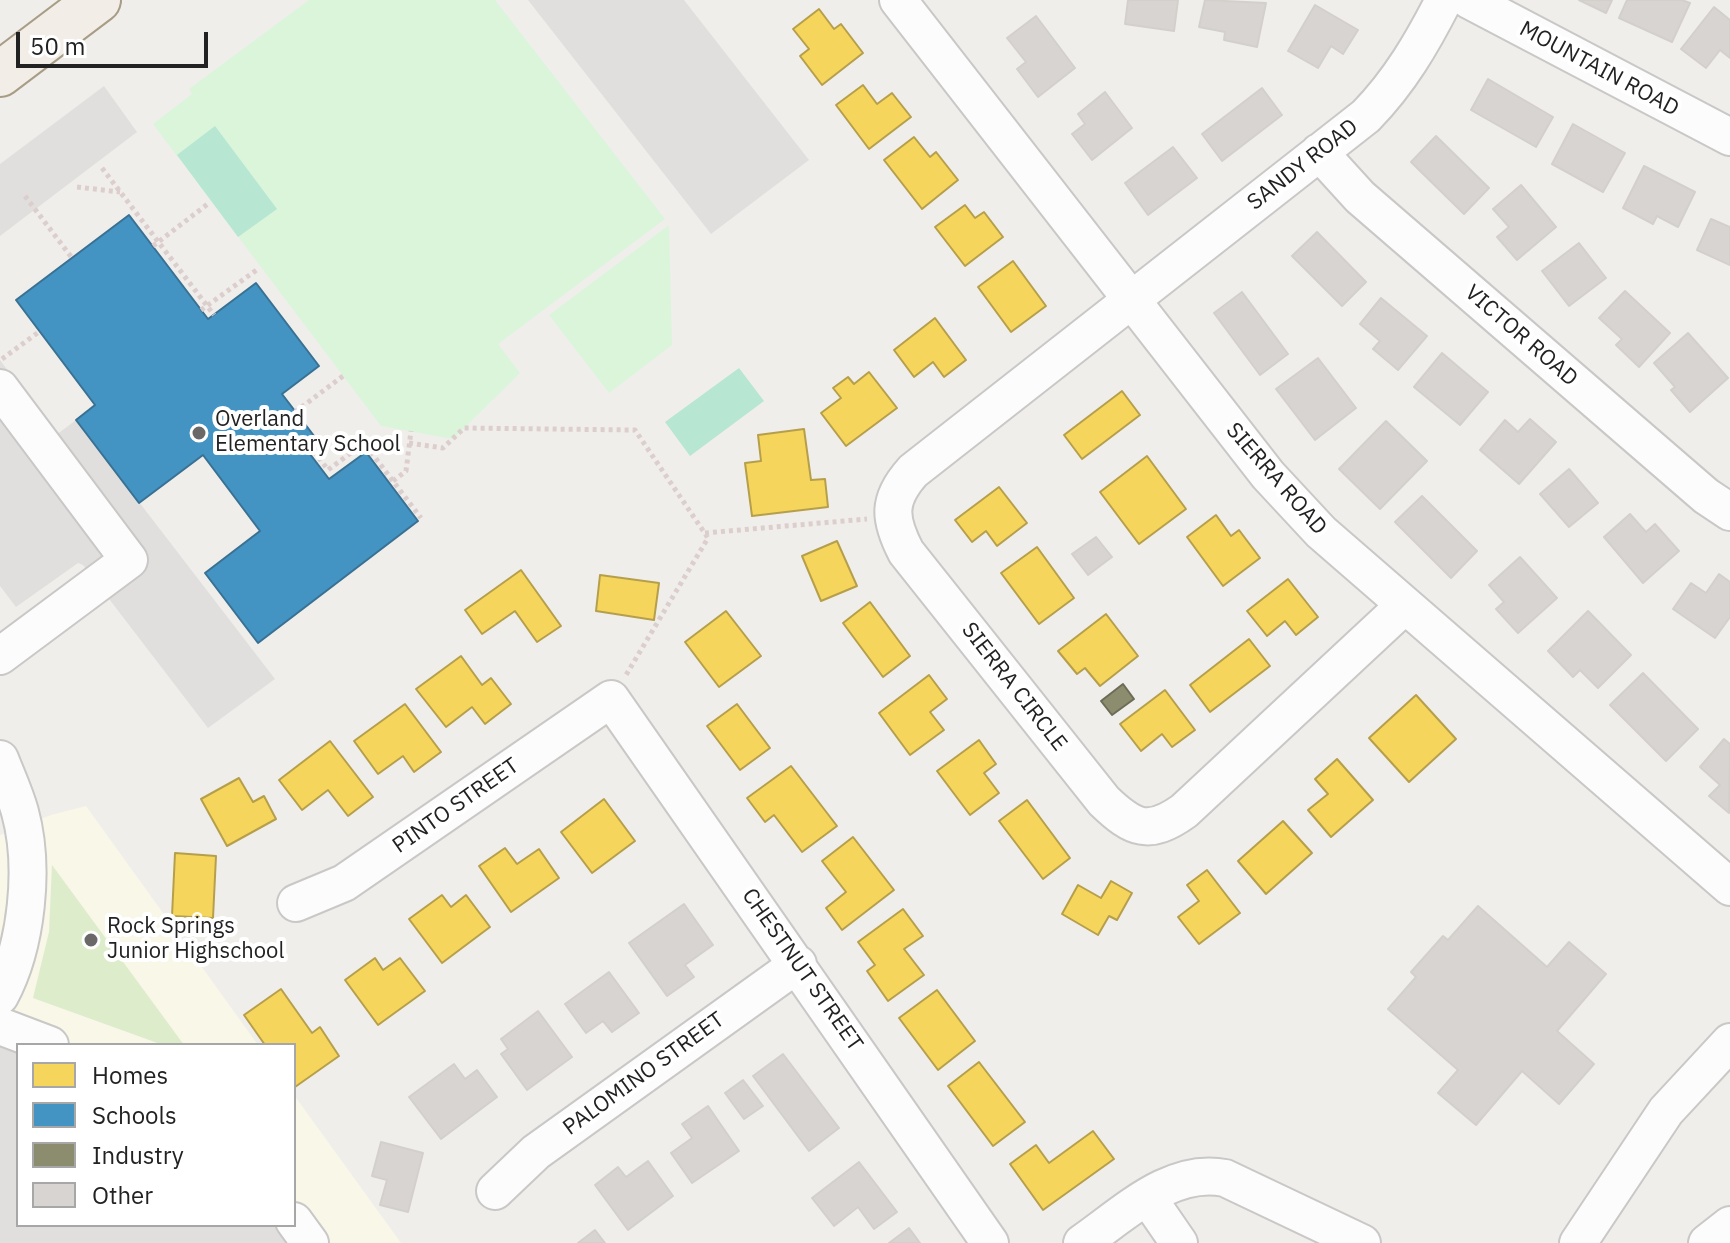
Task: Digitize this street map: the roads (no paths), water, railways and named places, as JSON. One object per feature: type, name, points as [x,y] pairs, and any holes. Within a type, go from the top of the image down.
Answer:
[{"type":"main road","points":[[0,74],[98,0]]},
{"type":"street","name":"SIERRA ROAD","points":[[898,0],[1268,475],[1321,532],[1730,887]]},
{"type":"street","name":"SANDY ROAD","points":[[1130,301],[1366,116],[1393,89],[1444,0]]},
{"type":"street","name":"MOUNTAIN ROAD","points":[[1469,0],[1730,137]]},
{"type":"street","name":"VICTOR ROAD","points":[[1319,152],[1360,197],[1706,496],[1730,512]]},
{"type":"street","name":"SIERRA CIRCLE","points":[[1130,301],[913,471],[899,486],[894,517],[895,530],[906,552],[1094,789],[1122,818],[1143,828],[1166,824],[1184,811],[1404,606]]},
{"type":"street","points":[[0,388],[129,560],[0,656]]},
{"type":"street","name":"PINTO STREET","points":[[296,903],[344,883],[611,699]]},
{"type":"street","name":"CHESTNUT STREET","points":[[611,699],[990,1243]]},
{"type":"street","points":[[0,759],[20,814],[27,867],[22,923],[11,976],[0,996]]},
{"type":"street","name":"PALOMINO STREET","points":[[495,1191],[536,1152],[798,964]]},
{"type":"street","points":[[0,1026],[45,1043]]},
{"type":"street","points":[[1578,1243],[1666,1111],[1730,1042]]},
{"type":"street","points":[[1082,1243],[1180,1179],[1204,1174],[1216,1176],[1362,1243]]},
{"type":"street","points":[[1148,1198],[1179,1243]]},
{"type":"street","points":[[296,1224],[310,1243]]},
{"type":"street","points":[[1707,1243],[1730,1225]]},
{"type":"place","name":"Overland Elementary School","points":[[199,433]]},
{"type":"place","name":"Rock Springs Junior Highschool","points":[[91,940]]}]
